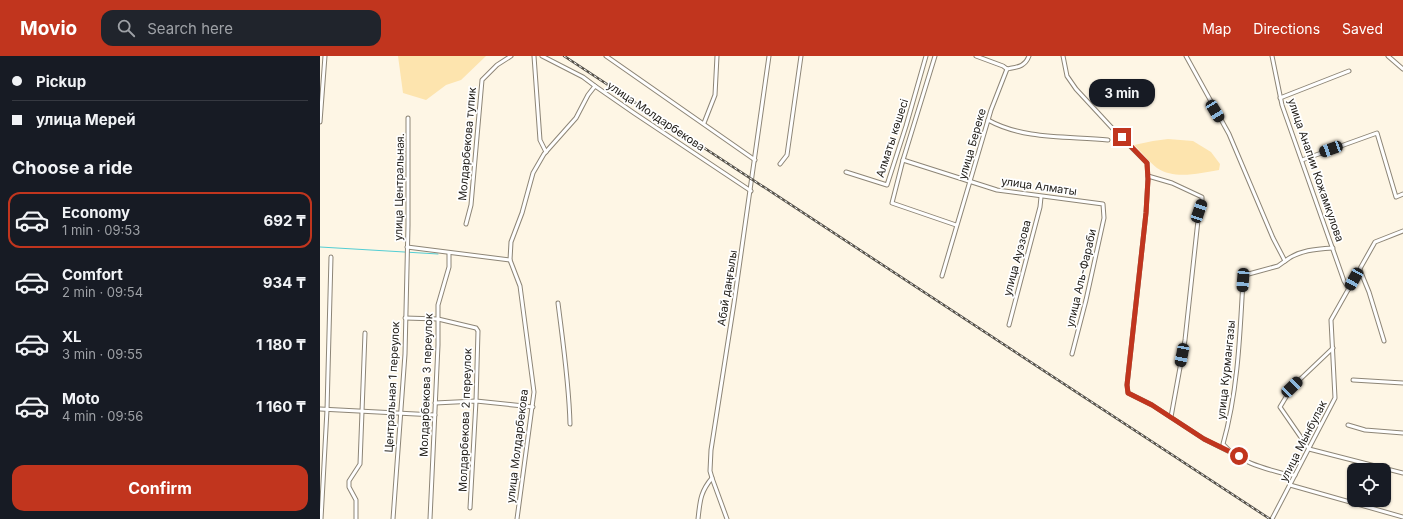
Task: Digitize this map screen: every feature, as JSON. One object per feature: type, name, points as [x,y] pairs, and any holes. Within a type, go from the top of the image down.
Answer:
[{"type":"street","points":[[320,122],[325,56]]},
{"type":"street","name":"Молдарбекова тупик","points":[[466,224],[471,205],[482,80],[497,65],[511,56]]},
{"type":"street","points":[[534,56],[540,140],[546,152]]},
{"type":"street","points":[[542,56],[583,77],[595,86]]},
{"type":"street","points":[[606,56],[755,160]]},
{"type":"street","points":[[704,123],[716,95],[717,56]]},
{"type":"street","name":"Абай даңғылы","points":[[727,519],[710,471],[711,450],[751,191],[769,56]]},
{"type":"street","points":[[780,164],[787,155],[801,56]]},
{"type":"street","name":"Алматы көшесі","points":[[846,172],[887,185],[926,56]]},
{"type":"street","points":[[935,56],[903,160],[892,204],[956,225]]},
{"type":"street","points":[[976,56],[1007,68],[1023,65],[1029,56]]},
{"type":"street","points":[[1063,56],[1067,76],[1076,88],[1113,129],[1147,163],[1148,176],[1146,213],[1127,385],[1128,393],[1152,405],[1204,439],[1248,462],[1289,475],[1296,475]]},
{"type":"street","points":[[1186,56],[1229,134],[1240,162],[1285,261],[1296,254],[1311,250],[1333,248]]},
{"type":"street","name":"улица Анапии Кожамкулова","points":[[1272,56],[1280,98],[1344,281],[1349,289]]},
{"type":"street","points":[[1388,56],[1403,69]]},
{"type":"street","name":"улица Береке","points":[[942,276],[991,110],[1007,68]]},
{"type":"street","points":[[1280,98],[1349,71]]},
{"type":"street","name":"улица Молдарбекова","points":[[517,519],[534,392],[520,286],[510,260],[511,242],[522,213],[532,173],[546,152],[576,118],[588,95],[595,86],[751,191]]},
{"type":"street","name":"улица Центральная.","points":[[407,256],[408,118]]},
{"type":"street","points":[[988,120],[999,126],[1013,130],[1042,135],[1108,140]]},
{"type":"street","points":[[1302,160],[1377,133],[1396,197],[1403,194]]},
{"type":"street","name":"улица Алматы","points":[[903,160],[970,180],[997,190],[1041,197],[1104,204]]},
{"type":"street","points":[[1148,176],[1172,183],[1202,197],[1202,203],[1199,211],[1185,340],[1171,417]]},
{"type":"street","name":"улица Ауэзова","points":[[1009,324],[1040,206],[1041,197]]},
{"type":"street","name":"улица Аль-Фараби","points":[[1072,354],[1086,300],[1104,218],[1104,204]]},
{"type":"street","name":"улица Мынбулак","points":[[1272,519],[1335,398],[1332,320],[1375,242],[1403,231]]},
{"type":"street","points":[[407,247],[510,260]]},
{"type":"street","name":"Молдарбекова 3 переулок","points":[[430,519],[438,304],[449,267],[449,253]]},
{"type":"street","name":"Центральная 1 переулок","points":[[393,519],[405,354],[407,256]]},
{"type":"street","points":[[321,519],[327,410],[331,257]]},
{"type":"street","name":"улица Курмангазы","points":[[1229,451],[1223,444],[1228,426],[1238,359],[1243,280],[1245,275],[1278,266],[1285,261]]},
{"type":"street","points":[[1360,270],[1369,292],[1384,341]]},
{"type":"street","points":[[558,302],[569,398],[570,424]]},
{"type":"street","points":[[405,318],[438,318]]},
{"type":"street","name":"Молдарбекова 2 переулок","points":[[438,318],[476,328],[478,331],[470,508]]},
{"type":"street","points":[[356,519],[356,500],[349,487],[349,482],[360,464],[365,333]]},
{"type":"street","points":[[1333,348],[1292,387],[1280,407],[1309,449],[1403,473]]},
{"type":"street","points":[[1353,380],[1403,383]]},
{"type":"street","points":[[435,403],[476,401],[533,407]]},
{"type":"street","points":[[320,409],[435,415]]},
{"type":"street","points":[[1348,425],[1364,430],[1403,433]]},
{"type":"street","points":[[698,519],[701,499],[705,486],[712,478]]},
{"type":"street","points":[[1290,485],[1403,517]]},
{"type":"shaded area","points":[[398,56],[486,56],[461,80],[446,85],[426,100],[403,93]]},
{"type":"shaded area","points":[[1168,139],[1193,141],[1211,152],[1220,164],[1219,170],[1188,175],[1164,172],[1154,166],[1134,145]]},
{"type":"waterway","points":[[320,247],[438,254]]},
{"type":"railway","points":[[564,56],[1270,519]]},
{"type":"route","points":[[1122,137],[1147,163],[1148,179],[1146,213],[1127,385],[1128,393],[1152,405],[1204,439],[1239,456]]}]
